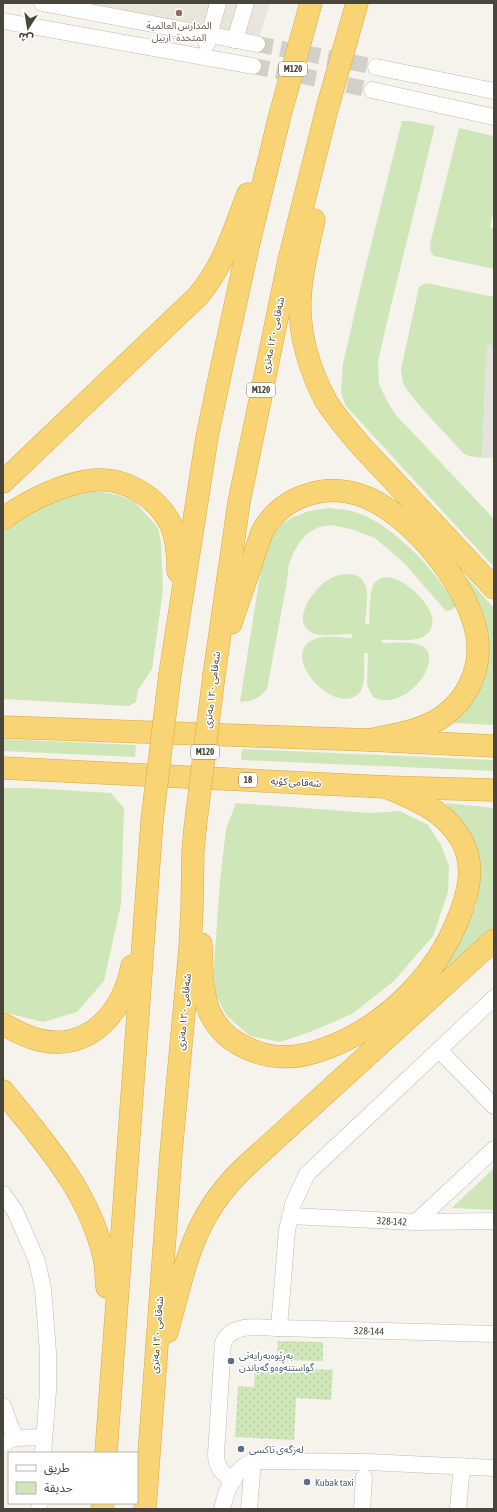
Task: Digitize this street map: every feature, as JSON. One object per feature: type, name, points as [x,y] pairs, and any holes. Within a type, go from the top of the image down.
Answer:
[{"type":"highway","name":"M120","points":[[149,848],[171,665],[206,445],[249,242],[280,115],[311,3]]},
{"type":"highway","name":"شەقامی ١٢٠ مەتری","points":[[145,1509],[171,1152],[190,948],[193,851],[214,671],[240,502],[289,260],[327,109],[357,3]]},
{"type":"highway","points":[[327,109],[318,200],[302,274],[300,302],[302,335],[306,353],[326,401],[348,430],[494,588]]},
{"type":"highway","points":[[3,482],[198,296],[210,281],[230,244],[242,209],[280,115]]},
{"type":"highway","points":[[3,519],[25,504],[42,496],[59,489],[94,480],[120,483],[133,487],[155,502],[170,524],[176,547],[178,571],[171,665]]},
{"type":"highway","points":[[214,671],[253,563],[262,532],[275,513],[294,499],[317,492],[329,490],[361,495],[381,504],[400,518],[435,553],[463,596],[477,632],[478,645],[477,665],[471,684],[456,706],[446,715],[422,727],[370,740]]},
{"type":"highway","points":[[3,717],[29,728]]},
{"type":"highway","points":[[3,727],[370,740],[494,746]]},
{"type":"highway","name":"شەقامی کۆیە","points":[[4,768],[386,787],[494,790]]},
{"type":"highway","points":[[193,851],[204,981],[207,1005],[213,1017],[227,1036],[250,1050],[273,1057],[285,1058],[309,1054],[337,1044],[369,1027],[409,993],[424,977],[440,955],[455,926],[466,899],[469,887],[466,851],[452,826],[431,807],[386,787]]},
{"type":"highway","points":[[3,1024],[31,1038],[60,1042],[70,1041],[88,1034],[111,1016],[122,998],[130,975],[149,848]]},
{"type":"highway","points":[[106,1452],[149,848]]},
{"type":"highway","points":[[154,1375],[192,1245],[205,1216],[223,1189],[494,940]]},
{"type":"highway","points":[[3,1091],[62,1165],[77,1188],[92,1219],[105,1258],[113,1352]]},
{"type":"street","points":[[42,3],[257,44]]},
{"type":"street","points":[[204,58],[218,3]]},
{"type":"street","points":[[235,40],[246,3]]},
{"type":"street","points":[[3,21],[253,66]]},
{"type":"street","points":[[376,68],[494,91]]},
{"type":"street","points":[[372,90],[494,117]]},
{"type":"street","points":[[279,1328],[287,1230],[293,1204],[307,1174],[494,998]]},
{"type":"street","points":[[439,1050],[494,1106]]},
{"type":"street","points":[[416,1222],[494,1149]]},
{"type":"street","points":[[3,1194],[15,1211],[37,1261],[43,1289],[48,1352],[48,1391],[43,1452]]},
{"type":"street","name":"328-142","points":[[290,1216],[416,1222],[494,1221]]},
{"type":"street","name":"328-144","points":[[234,1480],[220,1470],[216,1454],[223,1343],[228,1334],[238,1328],[494,1334]]},
{"type":"street","points":[[3,1406],[9,1440],[44,1437]]},
{"type":"street","points":[[249,1509],[253,1461]]},
{"type":"street","points":[[222,1509],[224,1499],[241,1469],[253,1461],[367,1462],[494,1468]]},
{"type":"street","points":[[458,1509],[462,1466]]},
{"type":"street","points":[[362,1509],[364,1477]]},
{"type":"shaded area","points":[[42,3],[270,3],[257,44]]},
{"type":"shaded area","points":[[487,345],[494,345],[494,458],[482,458]]},
{"type":"green space","points":[[402,121],[435,126],[378,361],[379,384],[395,414],[494,519],[494,567],[345,405],[341,392],[343,364]]},
{"type":"green space","points":[[459,128],[494,136],[494,209],[490,227],[494,228],[494,269],[434,256],[431,253],[430,244]]},
{"type":"green space","points":[[426,283],[494,297],[494,345],[487,345],[482,458],[469,456],[463,453],[419,405],[403,383],[401,369],[419,287]]},
{"type":"green space","points":[[83,492],[102,492],[118,495],[135,502],[158,528],[161,542],[163,590],[152,669],[138,690],[136,702],[129,706],[3,699],[3,528],[23,514]]},
{"type":"green space","points":[[329,508],[348,510],[366,516],[397,536],[425,563],[456,606],[452,610],[446,611],[403,562],[375,538],[354,530],[332,525],[319,527],[308,533],[299,543],[289,564],[267,689],[255,699],[240,702],[261,568],[270,538],[282,524],[291,518],[309,511]]},
{"type":"green space","points":[[352,574],[359,577],[366,587],[367,602],[365,624],[369,624],[373,585],[375,582],[384,577],[395,579],[407,585],[427,606],[432,618],[432,628],[424,636],[408,640],[382,640],[382,643],[418,644],[428,652],[429,661],[426,672],[419,682],[398,698],[386,700],[373,697],[367,685],[368,653],[364,653],[362,689],[350,698],[337,698],[325,691],[314,681],[306,669],[302,657],[305,646],[315,639],[328,636],[352,638],[352,634],[326,635],[312,633],[306,628],[303,621],[306,605],[322,584],[336,576]]},
{"type":"green space","points":[[466,577],[494,608],[494,725],[453,723],[479,692],[485,672],[487,645],[485,619],[470,592]]},
{"type":"green space","points":[[3,739],[136,745],[135,757],[3,751]]},
{"type":"green space","points":[[242,749],[494,760],[494,771],[241,760]]},
{"type":"green space","points":[[3,788],[31,788],[111,793],[124,808],[121,904],[104,981],[77,1012],[43,1022],[3,1012]]},
{"type":"green space","points":[[236,803],[370,813],[400,811],[428,825],[441,845],[449,866],[448,892],[433,936],[394,981],[352,1014],[310,1032],[280,1042],[250,1036],[227,1016],[215,994],[214,965],[220,881],[226,829]]},
{"type":"green space","points":[[446,803],[494,808],[494,929],[412,1007],[466,925],[476,906],[477,882],[460,827]]},
{"type":"green space","points":[[494,1168],[494,1210],[452,1208]]},
{"type":"green space","points":[[278,1341],[323,1342],[323,1361],[277,1360]]},
{"type":"green space","points":[[255,1366],[333,1370],[331,1400],[296,1398],[294,1440],[235,1437],[238,1386],[254,1387]]},
{"type":"tunnel","points":[[257,44],[376,67]]},
{"type":"tunnel","points":[[253,66],[372,90]]},
{"type":"place","name":"المدارس العالمية المتحدة - اربيل","points":[[179,13]]},
{"type":"place","name":"بەڕێوەبەرایەتی گواستنەوەو گەیاندن","points":[[231,1361]]},
{"type":"place","name":"لەزگەی تاکسی","points":[[241,1449]]},
{"type":"place","name":"Kubak taxi","points":[[307,1482]]}]
